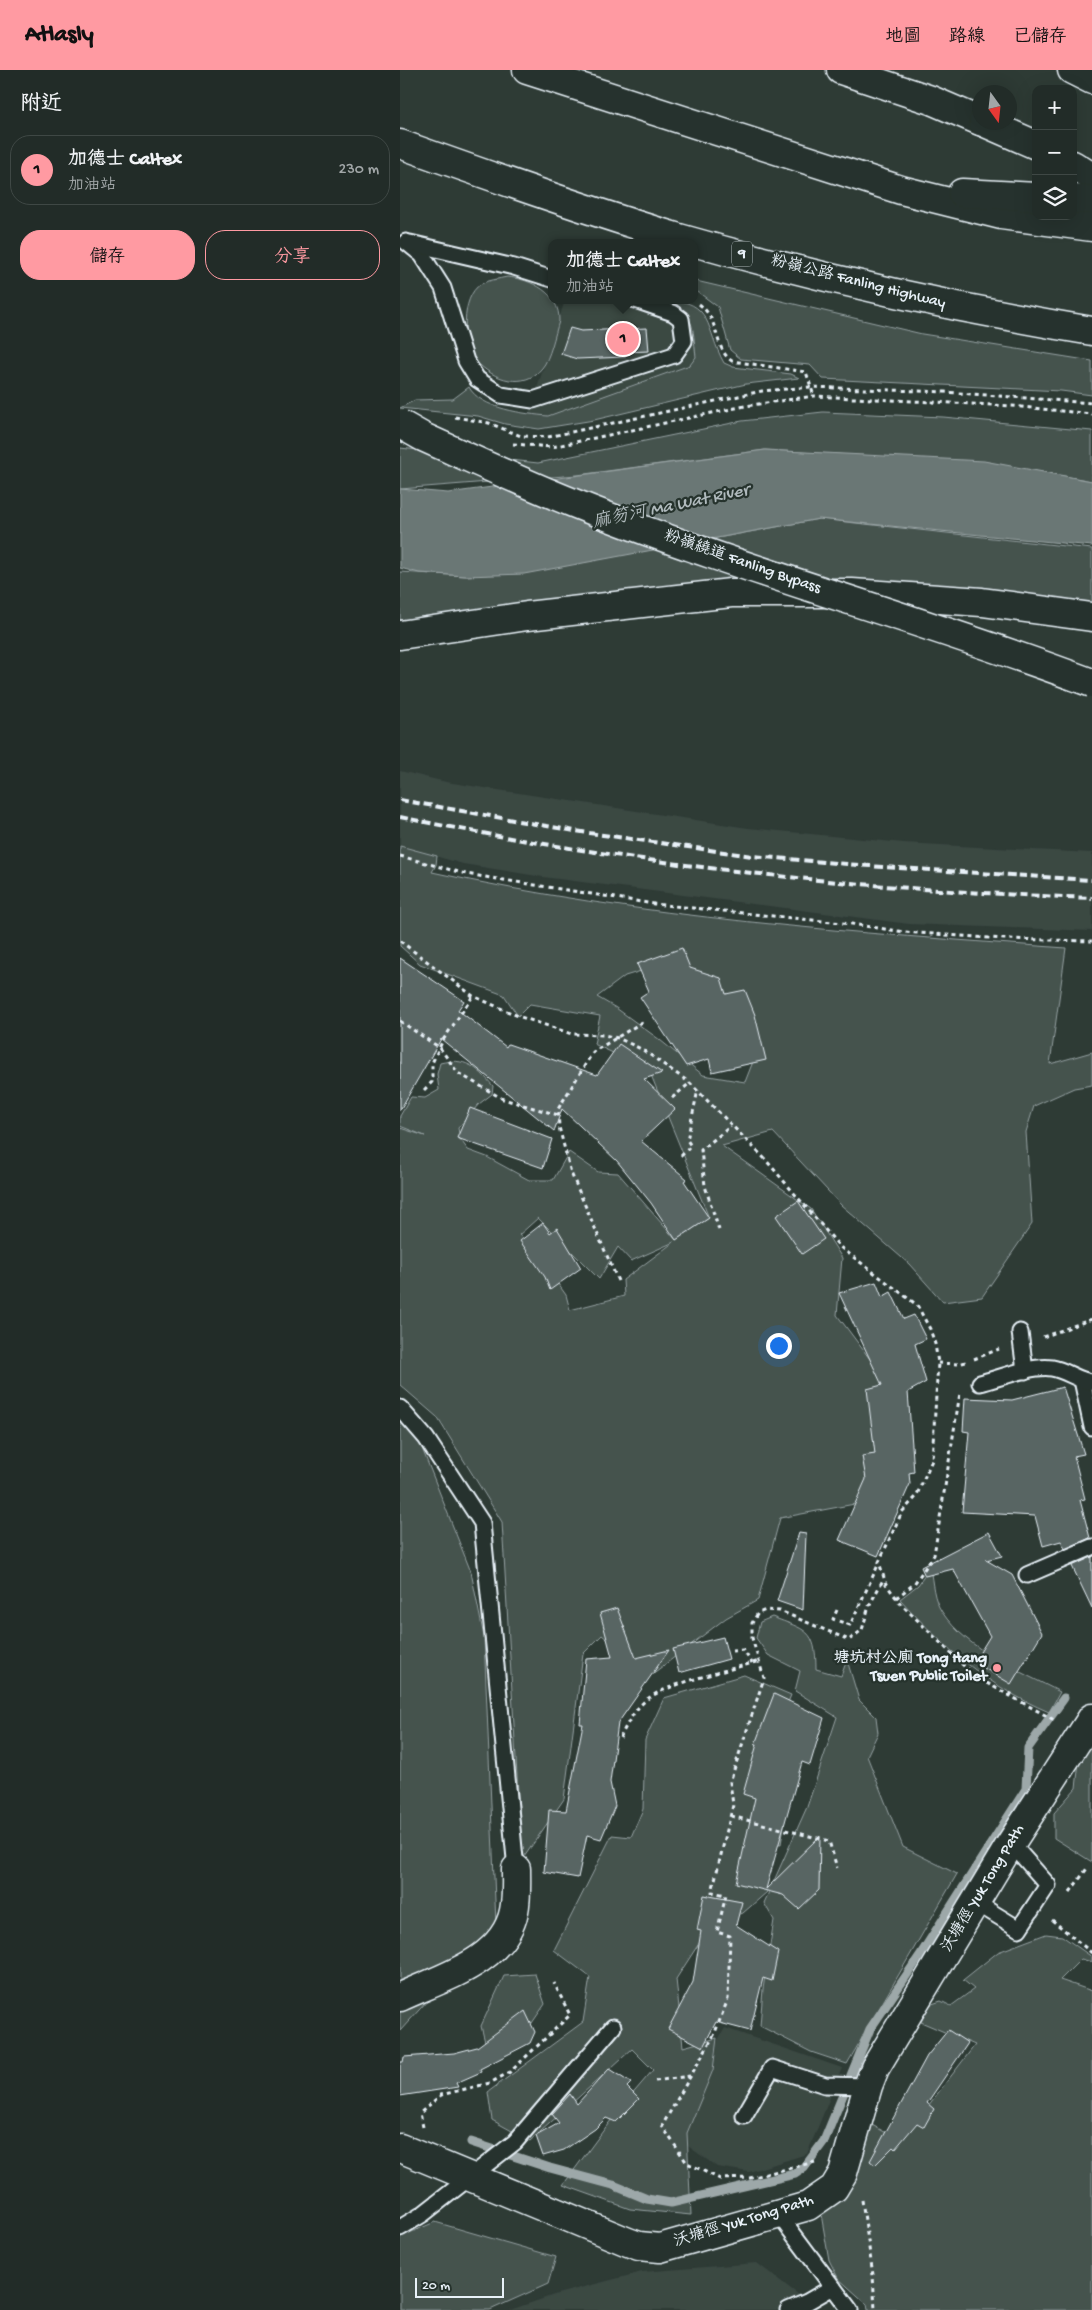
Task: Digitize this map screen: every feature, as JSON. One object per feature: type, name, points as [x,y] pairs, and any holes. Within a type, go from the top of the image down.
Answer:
[{"type":"main road","points":[[527,70],[901,190],[1001,215],[1092,227]]},
{"type":"main road","points":[[841,70],[931,100],[972,118]]},
{"type":"main road","points":[[1072,70],[1092,80]]},
{"type":"main road","points":[[1001,130],[1032,143]]},
{"type":"main road","name":"粉嶺公路 Fanling Highway","points":[[400,144],[683,239]]},
{"type":"main road","points":[[1077,167],[1092,176]]},
{"type":"main road","points":[[901,190],[1032,197]]},
{"type":"main road","points":[[1077,199],[1092,200]]},
{"type":"main road","name":"粉嶺公路 Fanling Highway","points":[[698,243],[833,278],[983,313],[1092,331]]},
{"type":"main road","name":"粉嶺繞道 Fanling Bypass","points":[[400,424],[422,437],[571,502],[724,558],[1033,660],[1092,683]]},
{"type":"main road","points":[[400,635],[527,616],[731,593],[852,593],[899,596],[982,602],[1092,617]]},
{"type":"main road","name":"沃塘徑 Yuk Tong Path","points":[[400,2148],[628,2242],[650,2248],[660,2248],[808,2206],[834,2188],[843,2173],[875,2068],[1011,1843],[1092,1718]]},
{"type":"main road","points":[[400,1997],[472,1964],[486,1954],[507,1930],[514,1913],[516,1869]]},
{"type":"lane","points":[[403,242],[514,267],[548,278]]},
{"type":"lane","points":[[403,242],[422,255],[443,288],[466,361],[477,379],[501,394],[533,400],[674,355],[684,340],[681,319],[673,313],[647,304]]},
{"type":"lane","points":[[1020,1332],[1025,1371]]},
{"type":"lane","points":[[980,1383],[1040,1367],[1053,1368],[1087,1381],[1092,1427]]},
{"type":"lane","points":[[400,1408],[426,1438],[478,1513],[482,1523],[516,1869]]},
{"type":"lane","points":[[1027,1575],[1092,1547]]},
{"type":"lane","points":[[976,1902],[1019,1928],[1048,1884],[1011,1843]]},
{"type":"lane","points":[[400,2228],[450,2193],[515,2142],[613,2027]]},
{"type":"lane","points":[[744,2116],[772,2068],[825,2085],[868,2086]]},
{"type":"lane","points":[[779,2215],[850,2310]]},
{"type":"lane","points":[[788,2310],[807,2302],[833,2287]]},
{"type":"path","points":[[698,303],[713,318],[724,356],[732,361],[806,372],[814,396]]},
{"type":"path","points":[[453,417],[489,423],[521,436],[548,437],[762,391],[812,387],[945,392],[1092,403]]},
{"type":"path","points":[[503,443],[552,447],[745,406],[814,396],[1012,406],[1092,414]]},
{"type":"path","points":[[400,856],[466,874],[654,904],[852,924],[904,932],[1004,939],[1092,941]]},
{"type":"path","points":[[400,941],[473,996],[518,1016],[572,1034],[604,1035],[618,1038],[643,1050],[690,1083],[765,1159],[840,1247],[917,1305],[935,1344],[938,1362],[932,1460],[916,1497],[902,1512],[850,1624],[833,1619],[837,1610]]},
{"type":"path","points":[[424,1090],[432,1082],[432,1064],[443,1040],[473,996]]},
{"type":"path","points":[[618,1281],[571,1173],[560,1134],[558,1109],[594,1052],[644,1020]]},
{"type":"path","points":[[400,1021],[440,1048],[458,1073],[503,1099],[558,1115]]},
{"type":"path","points":[[672,1098],[690,1083]]},
{"type":"path","points":[[681,1156],[691,1146],[687,1140],[698,1090]]},
{"type":"path","points":[[720,1230],[705,1186],[701,1150],[732,1126]]},
{"type":"path","points":[[896,1598],[914,1584],[934,1555],[961,1388],[980,1383]]},
{"type":"path","points":[[879,1562],[884,1578],[896,1598],[930,1635],[985,1682],[1045,1713],[1061,1725]]},
{"type":"path","points":[[818,2161],[750,2178],[720,2180],[687,2163],[662,2126],[714,2035],[728,1999],[730,1936],[717,1932],[726,1895],[712,1892],[734,1805],[730,1782],[764,1678],[752,1638],[752,1623],[758,1613],[766,1610],[780,1611],[849,1640],[862,1630],[869,1606],[884,1578]]},
{"type":"path","points":[[732,1651],[743,1650],[752,1663]]},
{"type":"path","points":[[620,1738],[629,1719],[647,1699],[668,1688],[759,1661]]},
{"type":"path","points":[[1010,1696],[1013,1689]]},
{"type":"path","points":[[731,1816],[829,1841],[837,1868]]},
{"type":"path","points":[[1048,1916],[1092,1953]]},
{"type":"path","points":[[429,2161],[420,2113],[441,2095],[490,2083],[510,2072],[570,2015],[554,1983]]},
{"type":"path","points":[[655,2081],[690,2076]]},
{"type":"path","points":[[861,2197],[873,2276],[875,2310]]},
{"type":"shaded area","points":[[507,277],[534,284],[548,294],[548,304],[555,304],[559,321],[550,353],[542,368],[535,375],[527,379],[509,380],[491,373],[483,368],[471,354],[466,333],[466,310],[474,290],[481,284]]},
{"type":"shaded area","points":[[698,281],[922,334],[1092,361],[1092,395],[1061,391],[823,379],[810,365],[741,359],[730,350],[718,307],[698,292]]},
{"type":"shaded area","points":[[564,304],[672,304],[681,309],[691,320],[696,357],[690,365],[548,416],[529,414]]},
{"type":"shaded area","points":[[672,304],[689,304],[700,311],[706,319],[724,363],[733,367],[791,374],[799,378],[746,384],[594,420],[539,429],[505,424],[478,416],[400,408],[415,400],[453,399],[469,387],[483,401],[493,405],[516,412],[548,416],[690,365],[696,357],[693,329],[687,316]]},
{"type":"shaded area","points":[[823,412],[943,417],[1092,431],[1092,481],[989,463],[765,450],[577,475],[400,489],[400,448],[538,463],[742,421]]},
{"type":"shaded area","points":[[819,519],[1092,549],[1092,617],[817,593],[400,634],[400,572],[466,576],[723,537]]},
{"type":"shaded area","points":[[400,771],[446,782],[748,828],[904,843],[1092,853],[1092,931],[909,924],[543,877],[463,864],[400,846]]},
{"type":"shaded area","points":[[400,846],[437,856],[436,865],[432,872],[588,901],[748,922],[1066,948],[1050,1064],[1092,1052],[1092,1085],[1074,1088],[1034,1106],[1026,1132],[1032,1224],[982,1297],[943,1302],[909,1264],[841,1205],[773,1132],[722,1146],[811,1209],[842,1258],[837,1315],[899,1398],[876,1500],[780,1518],[758,1600],[726,1618],[651,1675],[602,1635],[583,1654],[564,1799],[522,1860],[502,1522],[437,1417],[400,1385],[400,1128],[425,1136],[400,1126],[400,1116],[411,1097],[425,1098],[439,1090],[437,1074],[440,1063],[457,1061],[464,1063],[476,1069],[493,1086],[492,1094],[479,1104],[458,1128],[460,1139],[468,1150],[487,1157],[529,1180],[553,1180],[569,1152],[598,1172],[618,1173],[676,1240],[709,1218],[649,1070],[594,1044],[600,1016],[530,1004],[518,1016],[504,995],[420,964],[400,946]],"holes":[[[651,968],[761,1041],[745,1082],[703,1075],[660,1040],[616,1008],[597,997],[625,976]],[[538,1218],[599,1279],[618,1247],[631,1261],[674,1242],[623,1280],[624,1296],[570,1310],[566,1295],[527,1241],[519,1235]]]},
{"type":"shaded area","points":[[400,1417],[414,1428],[471,1572],[484,1637],[496,1925],[400,2031]]},
{"type":"shaded area","points":[[930,1568],[937,1602],[953,1626],[980,1649],[996,1659],[1060,1692],[1049,1712],[1006,1690],[968,1665],[900,1599],[918,1585]]},
{"type":"shaded area","points":[[772,1617],[807,1633],[814,1646],[816,1669],[841,1676],[847,1660],[859,1700],[876,1717],[878,1733],[867,1756],[903,1847],[957,1874],[847,2064],[811,2052],[760,2026],[763,1989],[774,1920],[764,1903],[807,1807],[837,1717],[795,1691],[800,1671],[768,1655],[756,1638],[760,1622]]},
{"type":"shaded area","points":[[744,1675],[791,1695],[753,1790],[785,1820],[781,1844],[749,1839],[767,1892],[743,1913],[709,1928],[676,1979],[683,2047],[717,2038],[713,2070],[687,2133],[691,2215],[630,2209],[563,2185],[617,2112],[653,2070],[632,2049],[530,2141],[492,2120],[488,2092],[583,2022],[590,1977],[554,1950],[612,1835],[631,1837],[643,1809],[645,1740],[664,1698]]},
{"type":"shaded area","points":[[1092,1742],[1092,1862],[1054,1838],[1054,1813],[1076,1788],[1079,1762]]},
{"type":"shaded area","points":[[1046,1934],[1062,1936],[1092,1957],[1092,1962],[1081,1959],[1060,1980],[1092,1991],[1092,2310],[868,2310],[867,2304],[838,2278],[829,2260],[821,2214],[833,2198],[872,2125],[901,2141],[975,2045],[921,2022],[929,2005],[941,2001],[951,2006],[974,1989],[963,1980],[998,1952]]},
{"type":"shaded area","points":[[535,1974],[545,2004],[521,2039],[488,2054],[481,2026],[504,1976]]},
{"type":"shaded area","points":[[725,2028],[842,2068],[807,2154],[749,2172],[717,2167],[681,2141],[672,2120]]},
{"type":"shaded area","points":[[435,2222],[556,2257],[548,2284],[490,2310],[400,2310],[400,2237]]},
{"type":"shaded area","points":[[757,2263],[803,2298],[814,2310],[510,2310],[557,2294],[642,2272]]},
{"type":"water","name":"麻笏河 Ma Wat River","points":[[765,450],[984,461],[1092,481],[1092,546],[819,519],[524,574],[466,576],[419,573],[400,568],[400,489],[448,493]]},
{"type":"building","points":[[570,328],[581,331],[647,328],[649,351],[624,352],[625,357],[577,359],[561,354]]},
{"type":"building","points":[[682,948],[690,968],[721,978],[726,994],[745,990],[755,1015],[766,1060],[712,1072],[709,1059],[686,1066],[640,997],[649,991],[637,964]]},
{"type":"building","points":[[400,958],[464,1001],[458,1010],[506,1047],[508,1044],[597,1075],[619,1044],[662,1073],[644,1079],[675,1109],[641,1141],[687,1179],[684,1181],[709,1218],[676,1240],[651,1203],[617,1161],[562,1109],[554,1131],[441,1039],[400,1110]]},
{"type":"building","points":[[470,1108],[552,1139],[543,1168],[457,1138]]},
{"type":"building","points":[[798,1201],[824,1239],[802,1254],[776,1216]]},
{"type":"building","points":[[543,1223],[550,1233],[557,1228],[581,1268],[550,1290],[545,1277],[520,1241]]},
{"type":"building","points":[[876,1282],[882,1297],[891,1292],[904,1319],[914,1315],[926,1339],[915,1344],[926,1382],[908,1392],[914,1472],[909,1473],[910,1484],[878,1556],[839,1540],[866,1479],[862,1456],[875,1454],[867,1389],[882,1385],[839,1293]]},
{"type":"building","points":[[1063,1387],[1084,1454],[1074,1456],[1085,1499],[1080,1500],[1090,1538],[1065,1549],[1061,1541],[1043,1546],[1035,1516],[962,1512],[969,1432],[963,1431],[965,1398],[1012,1400]]},
{"type":"building","points":[[989,1532],[1002,1556],[986,1560],[1012,1575],[1042,1633],[1011,1684],[974,1662],[990,1636],[953,1569],[925,1576],[921,1567]]},
{"type":"building","points":[[799,1533],[806,1534],[803,1610],[777,1601]]},
{"type":"building","points":[[1092,1557],[1092,1608],[1072,1566]]},
{"type":"building","points":[[617,1608],[636,1658],[669,1650],[618,1723],[610,1782],[615,1806],[601,1839],[587,1835],[578,1878],[544,1872],[549,1810],[566,1811],[583,1724],[580,1724],[586,1659],[612,1657],[600,1613]]},
{"type":"building","points":[[723,1637],[729,1659],[679,1673],[673,1649]]},
{"type":"building","points":[[774,1694],[824,1718],[810,1765],[802,1762],[766,1889],[820,1836],[819,1890],[799,1909],[783,1895],[736,1883],[755,1798],[743,1794],[757,1744],[755,1744]]},
{"type":"building","points":[[704,1895],[742,1902],[736,1925],[778,1952],[772,1981],[763,1978],[750,2031],[716,2022],[703,2047],[668,2029],[693,1982],[701,1931],[697,1930]]},
{"type":"building","points":[[525,2011],[535,2032],[530,2043],[480,2069],[481,2072],[456,2083],[458,2087],[400,2096],[400,2062],[403,2062],[404,2057],[454,2053],[477,2047]]},
{"type":"building","points":[[948,2030],[968,2043],[927,2103],[934,2109],[924,2127],[917,2123],[895,2149],[893,2147],[875,2165],[870,2161],[927,2056]]},
{"type":"building","points":[[609,2069],[631,2083],[627,2087],[639,2099],[616,2122],[606,2118],[595,2129],[564,2150],[543,2156],[536,2136],[559,2123],[552,2114],[570,2094],[577,2104]]},
{"type":"waterway","points":[[471,2142],[550,2168],[613,2185],[647,2199],[671,2203],[795,2174],[804,2168],[824,2141],[870,2029],[921,1954],[1026,1789],[1028,1748],[1064,1698]]},
{"type":"railway","points":[[400,800],[575,831],[752,856],[882,867],[1092,880]]},
{"type":"railway","points":[[400,817],[572,848],[744,872],[918,889],[1092,898]]},
{"type":"place","name":"加德士 Caltex","points":[[623,339]]},
{"type":"place","name":"塘坑村公廁 Tong Hang Tsuen Public Toilet","points":[[997,1668]]}]
